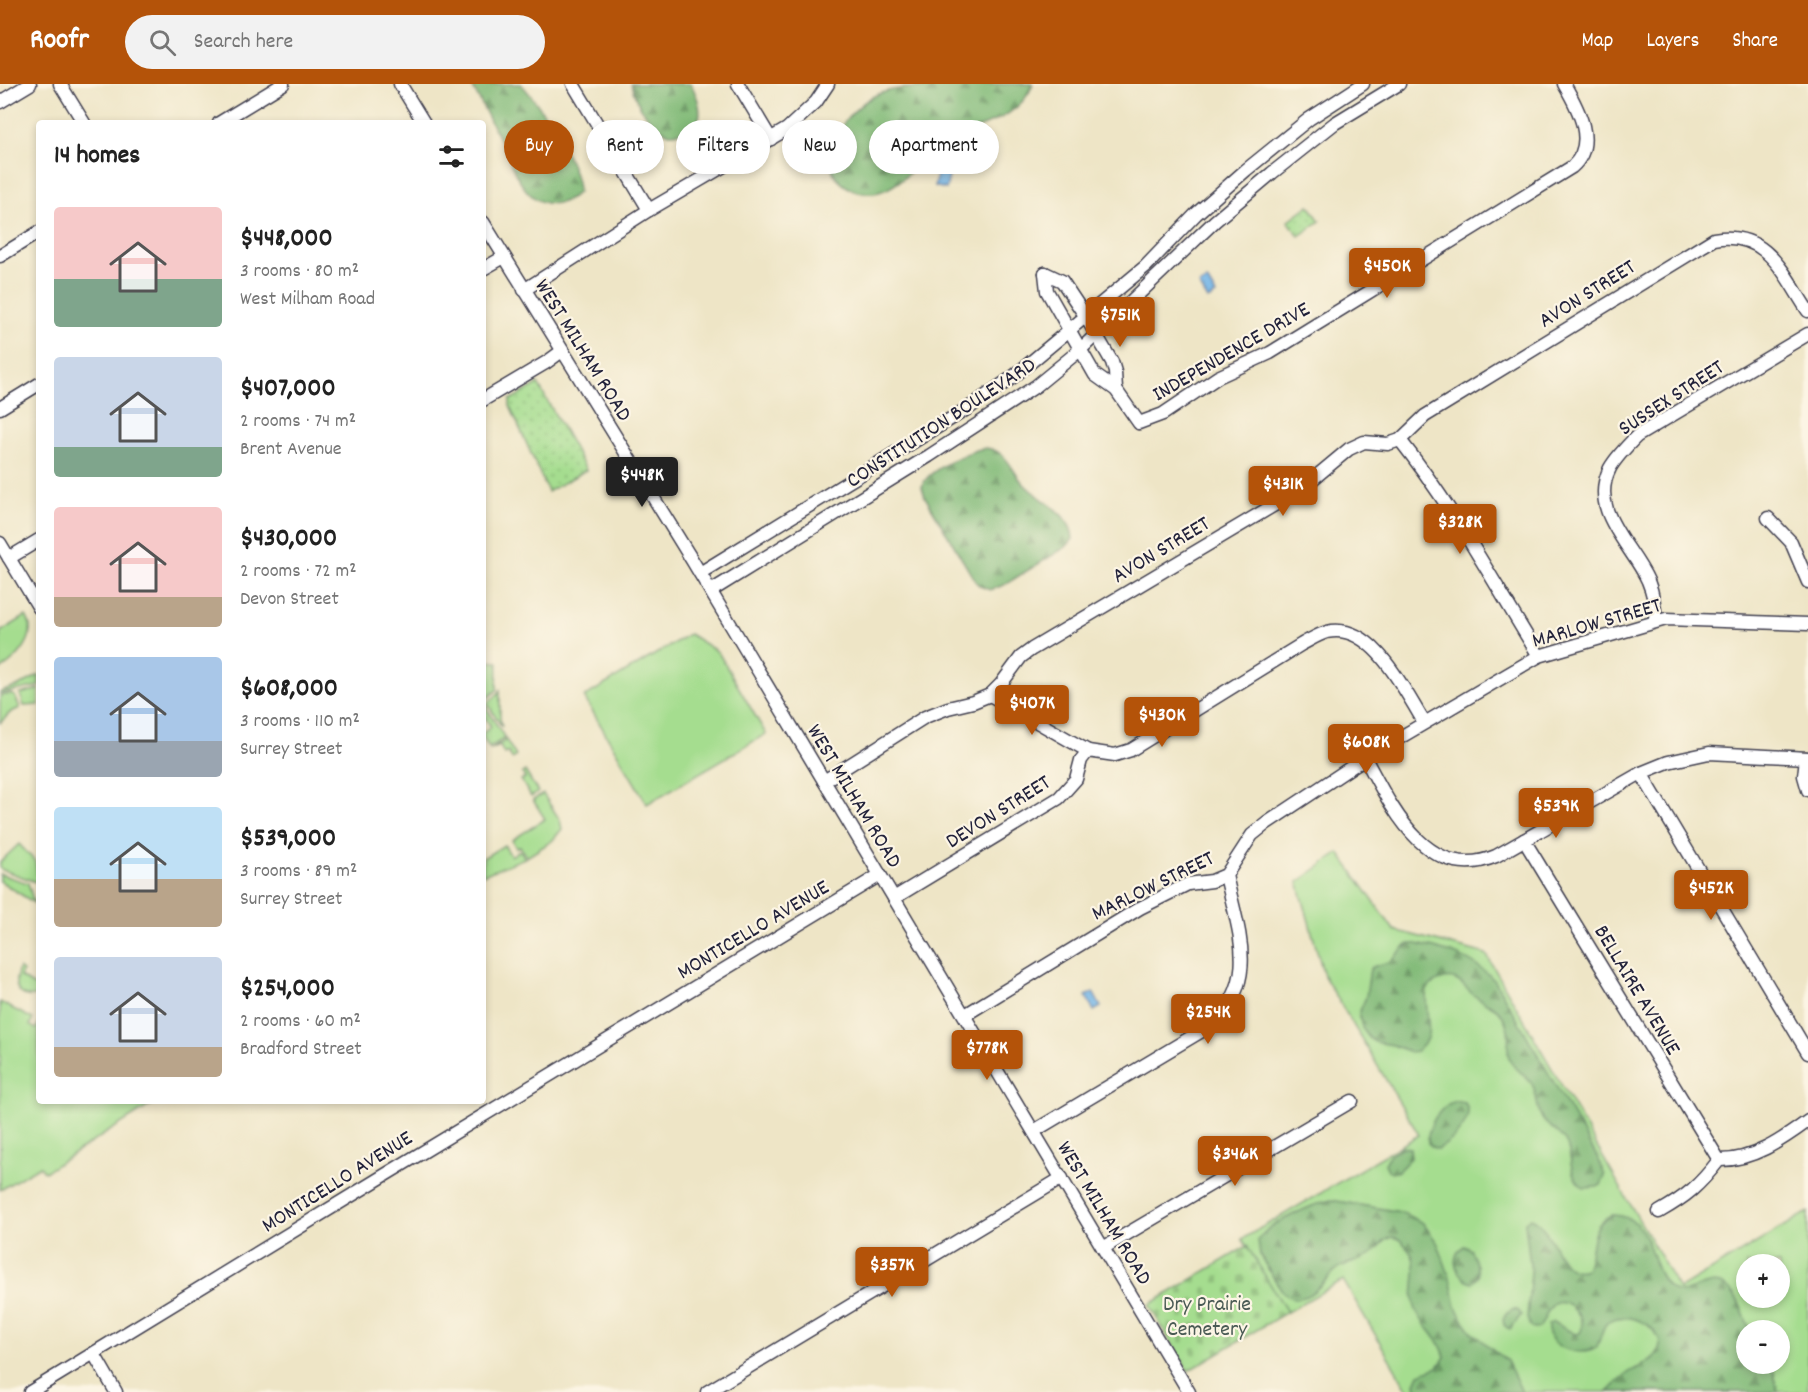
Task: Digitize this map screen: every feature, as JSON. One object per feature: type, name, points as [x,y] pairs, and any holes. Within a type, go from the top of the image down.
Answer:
[{"type":"street","points":[[0,102],[30,84]]},
{"type":"street","points":[[60,84],[82,120]]},
{"type":"street","points":[[224,120],[283,84]]},
{"type":"street","points":[[400,84],[422,120]]},
{"type":"street","points":[[573,84],[649,210]]},
{"type":"street","points":[[738,84],[771,139]]},
{"type":"street","points":[[524,290],[649,210],[787,129],[816,102],[828,84]]},
{"type":"street","name":"CONSTITUTION BOULEVARD","points":[[700,573],[970,407],[1013,377],[1146,266],[1196,214],[1246,170],[1309,119],[1363,84]]},
{"type":"street","name":"CONSTITUTION BOULEVARD","points":[[711,591],[929,456],[1036,386],[1080,350],[1215,221],[1272,173],[1335,123],[1400,84]]},
{"type":"street","name":"INDEPENDENCE DRIVE","points":[[1116,390],[1115,372],[1086,317],[1062,281],[1045,273],[1047,291],[1095,375],[1116,390],[1139,423],[1163,414],[1218,377],[1280,348],[1562,174],[1582,156],[1585,135],[1579,112],[1564,84]]},
{"type":"street","name":"WEST MILHAM ROAD","points":[[486,227],[711,591],[1189,1392]]},
{"type":"street","points":[[0,256],[36,234]]},
{"type":"street","name":"AVON STREET","points":[[990,695],[1021,657],[1032,649],[1281,501],[1313,479],[1349,449],[1364,442],[1388,444],[1400,440],[1425,416],[1714,239],[1738,238],[1756,244],[1770,254],[1808,311]]},
{"type":"street","points":[[486,267],[504,257]]},
{"type":"street","name":"SUSSEX STREET","points":[[1655,621],[1656,610],[1648,581],[1607,511],[1605,483],[1610,468],[1621,452],[1637,436],[1808,334]]},
{"type":"street","points":[[486,398],[548,362],[562,351]]},
{"type":"street","points":[[0,408],[36,386]]},
{"type":"street","points":[[1400,440],[1421,465],[1539,656]]},
{"type":"street","points":[[1768,518],[1791,542],[1808,582]]},
{"type":"street","points":[[9,558],[36,542]]},
{"type":"street","points":[[0,543],[36,603]]},
{"type":"street","name":"MARLOW STREET","points":[[965,1015],[1140,908],[1188,884],[1212,881],[1226,875],[1252,835],[1365,758],[1539,656],[1666,619],[1808,624]]},
{"type":"street","points":[[824,781],[925,717],[990,695],[1088,751],[1115,755],[1131,750],[1302,644],[1326,632],[1338,631],[1350,634],[1373,647],[1384,657],[1424,722]]},
{"type":"street","name":"DEVON STREET","points":[[894,898],[1059,798],[1076,779],[1081,760],[1088,751]]},
{"type":"street","points":[[1365,758],[1395,813],[1406,828],[1440,856],[1469,863],[1484,861],[1641,773],[1686,757],[1709,753],[1807,758],[1804,776],[1808,789]]},
{"type":"street","points":[[1641,773],[1808,1053]]},
{"type":"street","name":"BELLAIRE AVENUE","points":[[1524,840],[1719,1160]]},
{"type":"street","name":"MONTICELLO AVENUE","points":[[30,1392],[880,875]]},
{"type":"street","points":[[1034,1131],[1210,1026],[1224,1013],[1237,990],[1242,967],[1241,945],[1226,875]]},
{"type":"street","points":[[1103,1248],[1352,1101]]},
{"type":"street","points":[[1659,1212],[1699,1185],[1719,1160],[1740,1159],[1763,1150],[1808,1121]]},
{"type":"street","points":[[707,1392],[1062,1178]]},
{"type":"street","points":[[94,1354],[116,1392]]},
{"type":"green space","points":[[471,84],[521,84],[547,120],[504,120],[504,150]]},
{"type":"green space","points":[[631,84],[691,84],[696,94],[700,113],[698,120],[676,120],[676,132],[667,133],[664,131],[664,120],[650,120],[636,100]]},
{"type":"green space","points":[[1033,84],[1020,105],[995,120],[869,120],[869,174],[908,174],[889,188],[870,193],[852,190],[838,179],[834,174],[857,174],[857,120],[846,120],[858,107],[872,97],[891,90],[943,86]]},
{"type":"green space","points":[[574,173],[578,192],[568,200],[550,203],[538,200],[522,185],[516,174]]},
{"type":"green space","points":[[1309,205],[1320,221],[1299,236],[1288,221]]},
{"type":"green space","points":[[538,384],[586,470],[548,492],[510,406],[510,400]]},
{"type":"green space","points":[[986,448],[1001,454],[1025,485],[1062,515],[1071,530],[1073,539],[1066,547],[1004,585],[990,590],[975,581],[925,497],[922,487],[931,474],[939,468],[960,457]]},
{"type":"green space","points":[[26,616],[30,624],[28,640],[19,654],[0,670],[0,632]]},
{"type":"green space","points":[[689,634],[718,652],[766,734],[647,804],[584,697]]},
{"type":"green space","points":[[486,661],[498,662],[497,690],[486,699]]},
{"type":"green space","points":[[36,677],[36,687],[0,694],[0,692],[19,686]]},
{"type":"green space","points":[[36,690],[36,705],[24,706],[20,694]]},
{"type":"green space","points":[[500,690],[500,718],[502,727],[487,703]]},
{"type":"green space","points":[[11,694],[15,696],[20,708],[11,712],[0,723],[0,696]]},
{"type":"green space","points":[[486,708],[505,738],[489,748],[486,743],[486,731],[491,727],[486,719]]},
{"type":"green space","points":[[506,740],[516,756],[512,759],[508,752],[504,754],[500,746],[490,750]]},
{"type":"green space","points":[[525,771],[538,792],[531,797],[521,780],[525,778],[522,773]]},
{"type":"green space","points":[[543,794],[560,820],[562,829],[552,841],[527,857],[520,846],[516,848],[512,840],[545,819],[533,800]]},
{"type":"green space","points":[[19,844],[35,861],[36,882],[0,869],[0,862]]},
{"type":"green space","points":[[504,845],[511,856],[520,850],[525,858],[486,874],[486,856]]},
{"type":"green space","points":[[1339,853],[1394,930],[1486,954],[1679,1289],[1736,1255],[1736,1308],[1790,1308],[1790,1254],[1738,1254],[1808,1212],[1808,1392],[1409,1392],[1343,1280],[1287,1312],[1242,1239],[1419,1135],[1324,976],[1298,882]]},
{"type":"green space","points":[[0,874],[28,883],[34,903],[0,881]]},
{"type":"green space","points":[[1409,944],[1417,944],[1459,956],[1478,966],[1495,981],[1599,1160],[1605,1176],[1601,1185],[1584,1188],[1575,1178],[1566,1143],[1543,1120],[1533,1086],[1509,1058],[1508,1030],[1504,1019],[1497,1010],[1475,996],[1460,982],[1447,979],[1434,983],[1427,990],[1429,1030],[1424,1045],[1417,1051],[1410,1052],[1370,1039],[1362,1028],[1359,1013],[1366,997],[1370,969],[1389,962]]},
{"type":"green space","points":[[19,968],[23,971],[20,977],[36,987],[36,995],[21,994],[16,981]]},
{"type":"green space","points":[[0,1002],[33,1019],[30,1025],[36,1029],[36,1104],[152,1104],[45,1172],[40,1166],[0,1190]]},
{"type":"green space","points":[[1455,1101],[1465,1103],[1468,1109],[1465,1123],[1450,1141],[1438,1149],[1434,1148],[1428,1143],[1429,1130],[1439,1112]]},
{"type":"green space","points":[[1402,1147],[1410,1148],[1411,1158],[1397,1172],[1389,1172],[1385,1164],[1389,1156]]},
{"type":"green space","points":[[1331,1200],[1401,1212],[1423,1223],[1438,1244],[1450,1278],[1456,1307],[1462,1318],[1472,1332],[1507,1361],[1522,1392],[1417,1392],[1415,1383],[1419,1374],[1438,1367],[1445,1357],[1440,1344],[1416,1310],[1413,1295],[1415,1266],[1410,1252],[1398,1239],[1393,1237],[1388,1239],[1369,1256],[1339,1268],[1307,1296],[1292,1298],[1283,1293],[1260,1256],[1258,1240],[1280,1221]]},
{"type":"green space","points":[[1611,1215],[1625,1217],[1635,1223],[1648,1242],[1661,1276],[1674,1290],[1682,1292],[1714,1283],[1730,1290],[1736,1298],[1736,1308],[1741,1308],[1746,1320],[1736,1320],[1736,1374],[1774,1374],[1778,1392],[1608,1392],[1628,1373],[1656,1355],[1660,1346],[1653,1330],[1635,1319],[1625,1317],[1615,1319],[1605,1325],[1596,1348],[1581,1352],[1565,1349],[1552,1340],[1548,1325],[1553,1322],[1575,1334],[1580,1333],[1582,1328],[1576,1311],[1566,1303],[1560,1302],[1551,1306],[1539,1328],[1531,1327],[1527,1318],[1531,1272],[1525,1222],[1531,1218],[1539,1223],[1562,1260],[1576,1270],[1586,1269],[1595,1232],[1603,1220]]},
{"type":"green space","name":"Dry Prairie Cemetery","points":[[1247,1246],[1287,1312],[1188,1371],[1149,1305]]},
{"type":"green space","points":[[1464,1246],[1471,1250],[1477,1266],[1478,1276],[1473,1282],[1462,1277],[1456,1267],[1456,1255]]},
{"type":"green space","points":[[1514,1309],[1521,1315],[1510,1330],[1504,1325],[1503,1319]]},
{"type":"water","points":[[937,174],[950,174],[946,189],[934,186]]},
{"type":"water","points":[[1207,280],[1216,295],[1208,300],[1199,285]]},
{"type":"water","points":[[1093,992],[1101,1007],[1094,1011],[1086,996]]}]
